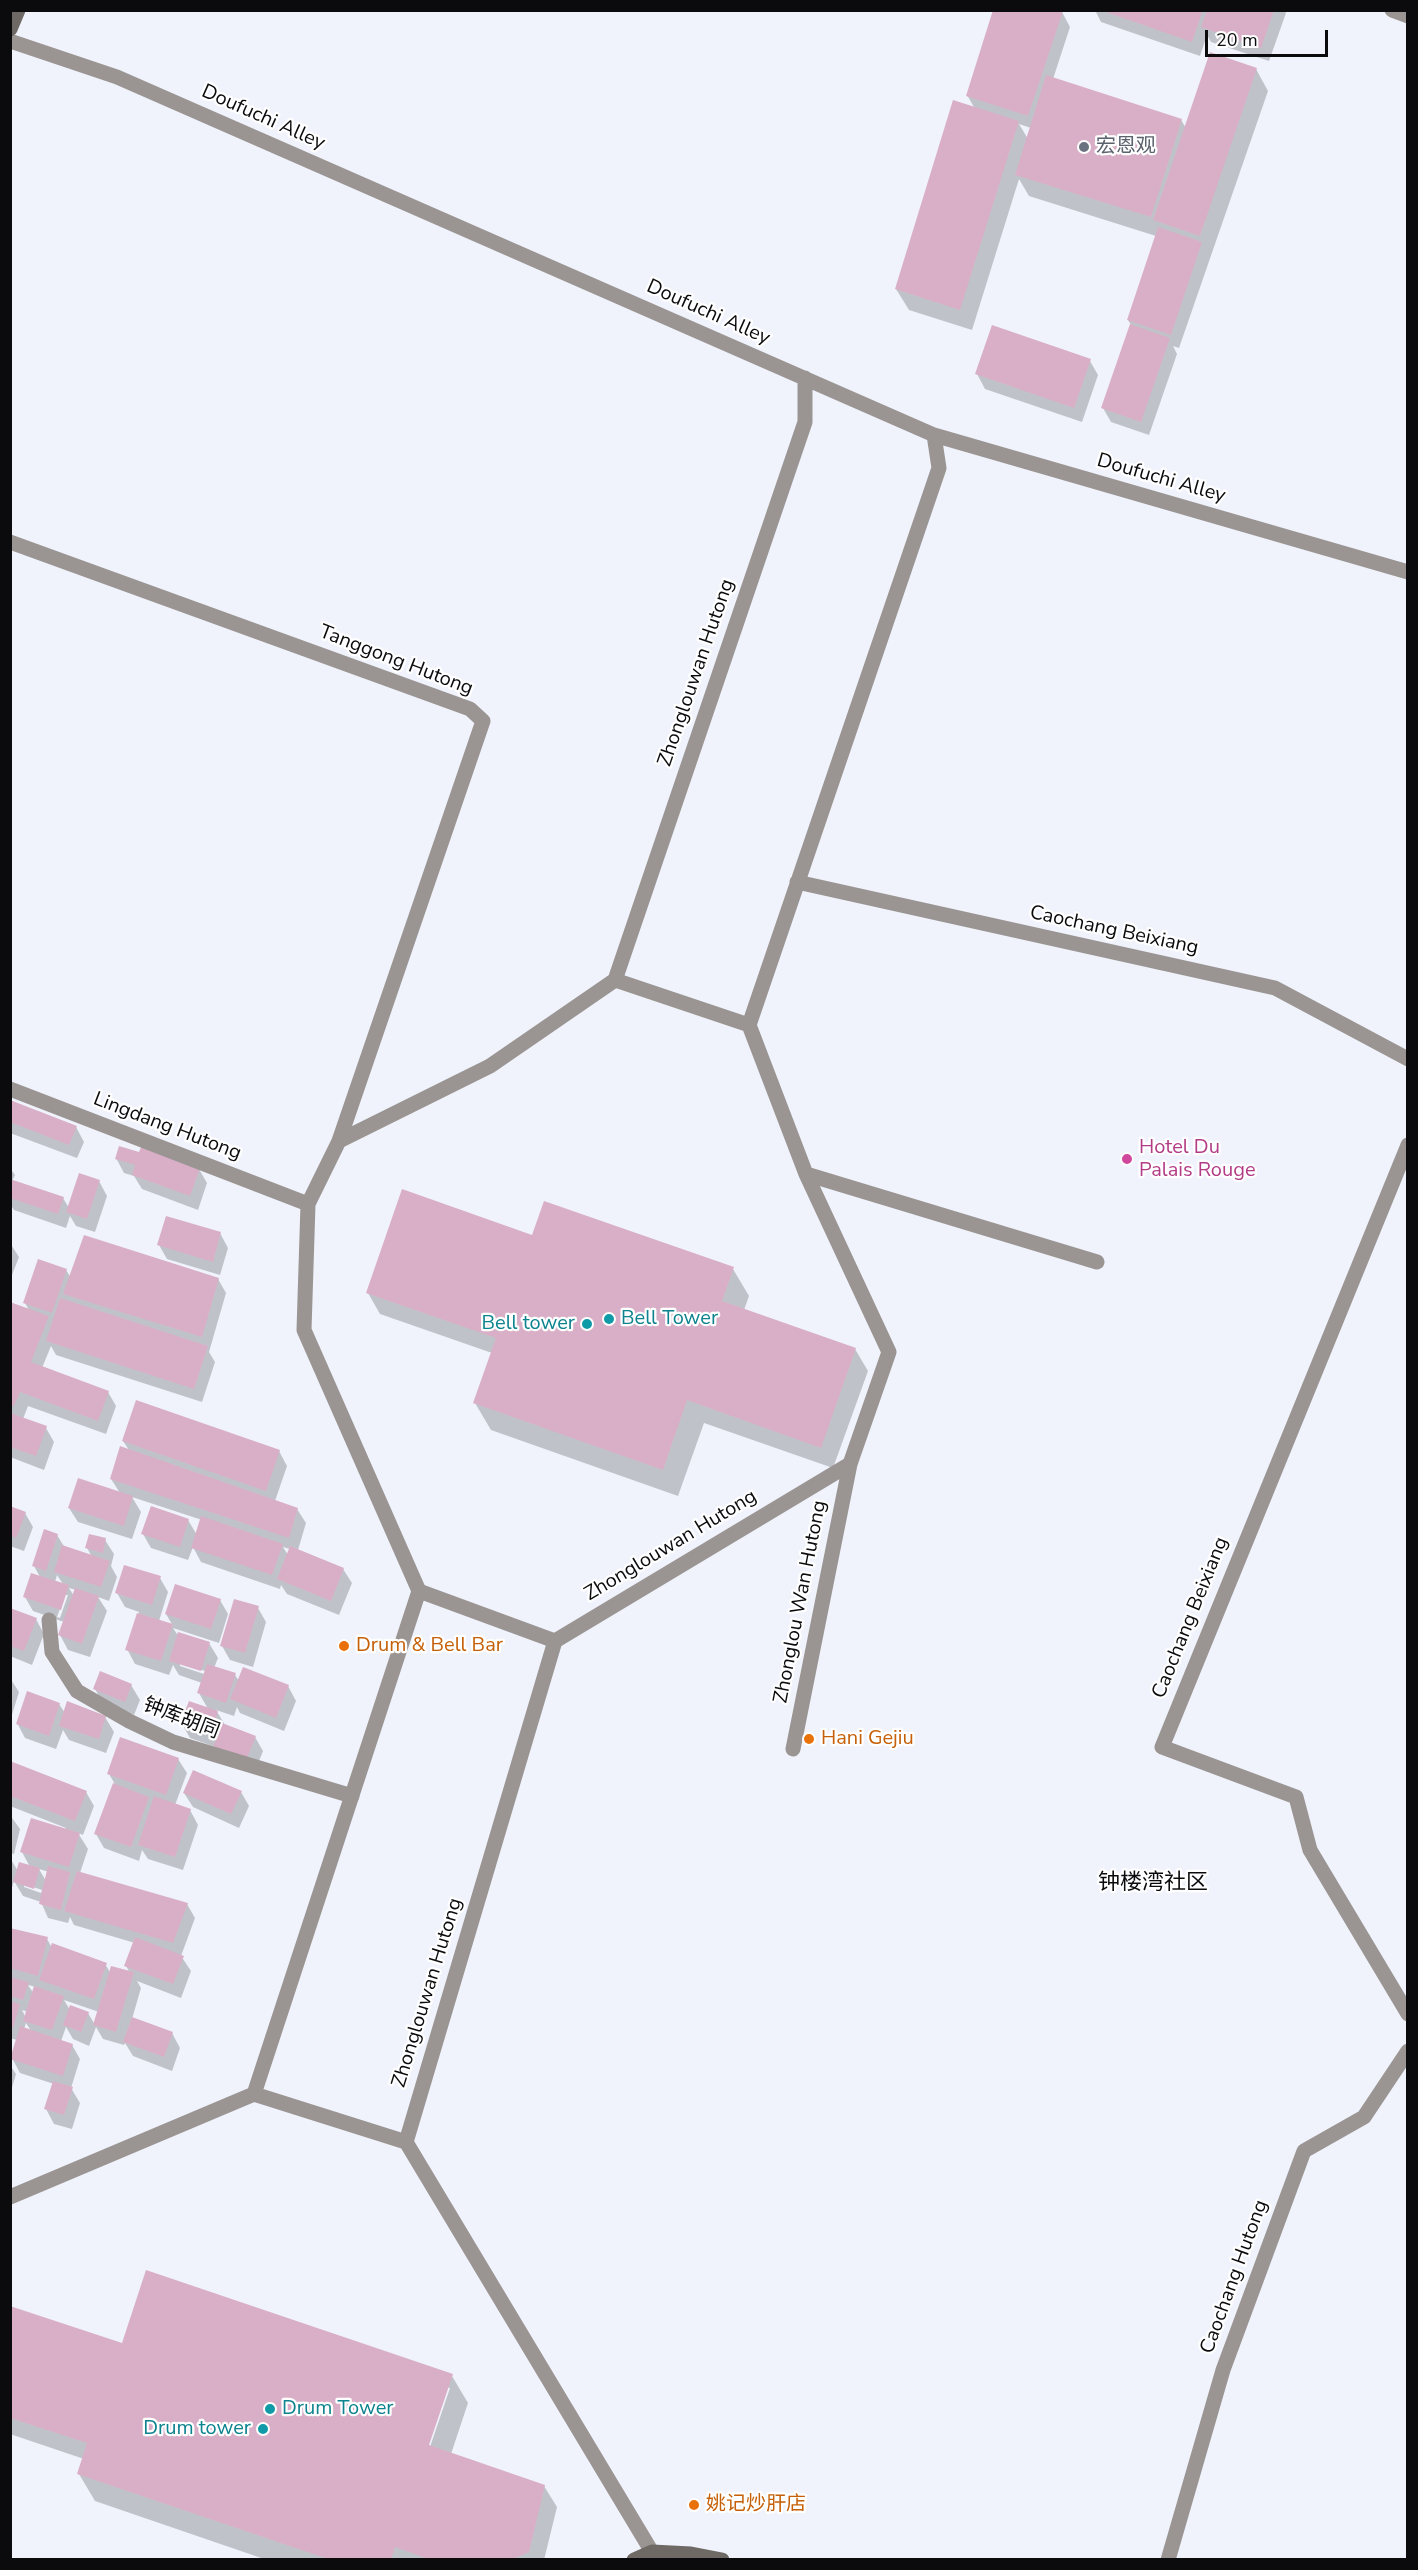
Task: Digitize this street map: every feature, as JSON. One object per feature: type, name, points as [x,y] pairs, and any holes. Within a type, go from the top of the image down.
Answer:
[{"type":"main road","points":[[10,29],[18,10]]},
{"type":"main road","points":[[634,2559],[652,2552],[691,2554],[722,2559]]},
{"type":"street","points":[[1392,10],[1407,16]]},
{"type":"street","name":"Doufuchi Alley","points":[[10,41],[117,77],[934,435],[1407,573]]},
{"type":"street","name":"Zhonglouwan Hutong","points":[[615,980],[805,422],[805,378]]},
{"type":"street","points":[[850,1464],[889,1352],[806,1174],[748,1025],[939,468],[934,435]]},
{"type":"street","name":"Tanggong Hutong","points":[[10,542],[470,709],[483,721],[339,1141]]},
{"type":"street","name":"Caochang Beixiang","points":[[797,882],[1275,988],[1407,1059]]},
{"type":"street","points":[[254,2094],[418,1591],[304,1330],[308,1204],[339,1141],[490,1066],[615,980],[748,1025]]},
{"type":"street","name":"Lingdang Hutong","points":[[10,1089],[308,1204]]},
{"type":"street","name":"Caochang Beixiang","points":[[1407,1145],[1162,1747],[1296,1797],[1310,1850],[1407,2014]]},
{"type":"street","points":[[806,1174],[1097,1262]]},
{"type":"street","name":"Zhonglouwan Hutong","points":[[406,2142],[555,1641],[850,1464]]},
{"type":"street","name":"Zhonglou Wan Hutong","points":[[793,1749],[850,1464]]},
{"type":"street","points":[[418,1591],[555,1641]]},
{"type":"street","name":"钟库胡同","points":[[49,1620],[52,1652],[76,1691],[173,1742],[352,1796]]},
{"type":"street","name":"Caochang Hutong","points":[[1168,2559],[1223,2370],[1304,2151],[1364,2117],[1407,2051]]},
{"type":"street","points":[[10,2197],[254,2094],[406,2142],[652,2552]]},
{"type":"building","points":[[993,10],[1063,11],[1028,116],[966,96]]},
{"type":"building","points":[[1100,10],[1203,10],[1192,42]]},
{"type":"building","points":[[1207,10],[1274,10],[1261,48],[1201,27]]},
{"type":"building","points":[[1210,52],[1257,68],[1200,236],[1153,220]]},
{"type":"building","points":[[1046,75],[1182,119],[1151,217],[1015,175]]},
{"type":"building","points":[[953,100],[1019,121],[960,310],[895,289]]},
{"type":"building","points":[[1158,227],[1202,242],[1171,335],[1127,320]]},
{"type":"building","points":[[1130,324],[1170,338],[1141,422],[1101,408]]},
{"type":"building","points":[[992,325],[1091,359],[1074,408],[975,374]]},
{"type":"building","points":[[10,1100],[77,1126],[69,1145],[10,1122]]},
{"type":"building","points":[[119,1146],[139,1152],[141,1147],[200,1168],[190,1196],[132,1175],[135,1165],[115,1159]]},
{"type":"building","points":[[79,1173],[100,1180],[87,1219],[66,1212]]},
{"type":"building","points":[[10,1179],[64,1197],[58,1214],[10,1198]]},
{"type":"building","points":[[402,1189],[532,1235],[544,1201],[734,1267],[722,1301],[856,1348],[821,1448],[687,1400],[663,1470],[473,1403],[496,1338],[366,1293]]},
{"type":"building","points":[[166,1216],[221,1232],[213,1262],[157,1245]]},
{"type":"building","points":[[84,1235],[219,1278],[202,1337],[63,1294]]},
{"type":"building","points":[[38,1259],[67,1269],[52,1313],[23,1303]]},
{"type":"building","points":[[60,1298],[208,1346],[194,1389],[46,1341]]},
{"type":"building","points":[[10,1302],[49,1316],[31,1362],[109,1391],[98,1421],[20,1392],[14,1406],[10,1405]]},
{"type":"building","points":[[136,1400],[280,1450],[266,1491],[122,1441]]},
{"type":"building","points":[[10,1413],[47,1426],[36,1456],[10,1447]]},
{"type":"building","points":[[120,1446],[298,1508],[289,1538],[110,1479]]},
{"type":"building","points":[[78,1478],[133,1496],[124,1526],[68,1508]]},
{"type":"building","points":[[10,1506],[26,1512],[16,1538],[10,1535]]},
{"type":"building","points":[[151,1506],[189,1519],[180,1547],[141,1534]]},
{"type":"building","points":[[201,1516],[283,1544],[272,1575],[191,1548]]},
{"type":"building","points":[[44,1529],[58,1534],[46,1571],[32,1566]]},
{"type":"building","points":[[89,1534],[106,1538],[103,1553],[85,1548]]},
{"type":"building","points":[[62,1545],[110,1561],[101,1587],[54,1572]]},
{"type":"building","points":[[290,1546],[344,1568],[331,1601],[277,1579]]},
{"type":"building","points":[[124,1565],[161,1576],[152,1605],[115,1593]]},
{"type":"building","points":[[31,1573],[69,1585],[61,1610],[23,1597]]},
{"type":"building","points":[[175,1584],[221,1599],[211,1629],[165,1614]]},
{"type":"building","points":[[75,1588],[99,1596],[82,1644],[58,1635]]},
{"type":"building","points":[[234,1599],[259,1606],[245,1653],[220,1646]]},
{"type":"building","points":[[10,1608],[37,1618],[24,1651],[10,1646]]},
{"type":"building","points":[[137,1613],[173,1624],[161,1661],[125,1650]]},
{"type":"building","points":[[178,1632],[210,1642],[201,1671],[169,1661]]},
{"type":"building","points":[[207,1664],[236,1673],[226,1703],[197,1693]]},
{"type":"building","points":[[243,1667],[289,1685],[276,1718],[230,1699]]},
{"type":"building","points":[[100,1671],[132,1684],[125,1702],[93,1689]]},
{"type":"building","points":[[27,1691],[60,1703],[49,1736],[16,1724]]},
{"type":"building","points":[[67,1701],[106,1716],[99,1739],[59,1726]]},
{"type":"building","points":[[189,1701],[218,1711],[210,1734],[180,1724]]},
{"type":"building","points":[[222,1723],[256,1736],[246,1760],[213,1748]]},
{"type":"building","points":[[120,1737],[179,1758],[166,1795],[107,1774]]},
{"type":"building","points":[[10,1761],[87,1791],[75,1821],[10,1796]]},
{"type":"building","points":[[193,1770],[242,1791],[231,1814],[183,1793]]},
{"type":"building","points":[[113,1783],[149,1797],[131,1847],[94,1834]]},
{"type":"building","points":[[154,1796],[191,1809],[175,1857],[138,1845]]},
{"type":"building","points":[[31,1818],[80,1833],[69,1867],[20,1852]]},
{"type":"building","points":[[19,1862],[40,1868],[34,1889],[13,1882]]},
{"type":"building","points":[[48,1866],[70,1872],[61,1910],[39,1904]]},
{"type":"building","points":[[77,1871],[188,1903],[173,1943],[64,1911]]},
{"type":"building","points":[[10,1928],[48,1937],[38,1976],[10,1968]]},
{"type":"building","points":[[135,1937],[184,1956],[173,1984],[124,1966]]},
{"type":"building","points":[[52,1943],[107,1963],[94,1999],[39,1980]]},
{"type":"building","points":[[111,1966],[134,1972],[116,2032],[93,2025]]},
{"type":"building","points":[[10,1977],[29,1982],[23,2000],[10,1996]]},
{"type":"building","points":[[34,1986],[64,1996],[52,2030],[23,2021]]},
{"type":"building","points":[[10,2001],[20,2004],[13,2028],[10,2027]]},
{"type":"building","points":[[70,2005],[89,2012],[81,2032],[63,2025]]},
{"type":"building","points":[[132,2017],[173,2032],[164,2057],[123,2042]]},
{"type":"building","points":[[20,2026],[73,2044],[63,2076],[10,2059]]},
{"type":"building","points":[[53,2081],[73,2087],[64,2115],[44,2109]]},
{"type":"building","name":"Drum Tower","points":[[146,2270],[453,2374],[429,2445],[545,2485],[529,2552],[511,2560],[431,2560],[395,2547],[391,2560],[331,2560],[77,2474],[87,2443],[10,2418],[10,2306],[122,2343]]},
{"type":"place","name":"宏恩观","points":[[1084,147]]},
{"type":"place","name":"Hotel Du Palais Rouge","points":[[1127,1159]]},
{"type":"place","name":"Bell Tower","points":[[609,1319]]},
{"type":"place","name":"Bell tower","points":[[587,1324]]},
{"type":"place","name":"Drum & Bell Bar","points":[[344,1646]]},
{"type":"place","name":"Hani Gejiu","points":[[809,1739]]},
{"type":"place","name":"Drum Tower","points":[[270,2409]]},
{"type":"place","name":"Drum tower","points":[[263,2429]]},
{"type":"place","name":"姚记炒肝店","points":[[694,2505]]},
{"type":"district","name":"钟楼湾社区","points":[[1153,1884]]}]
